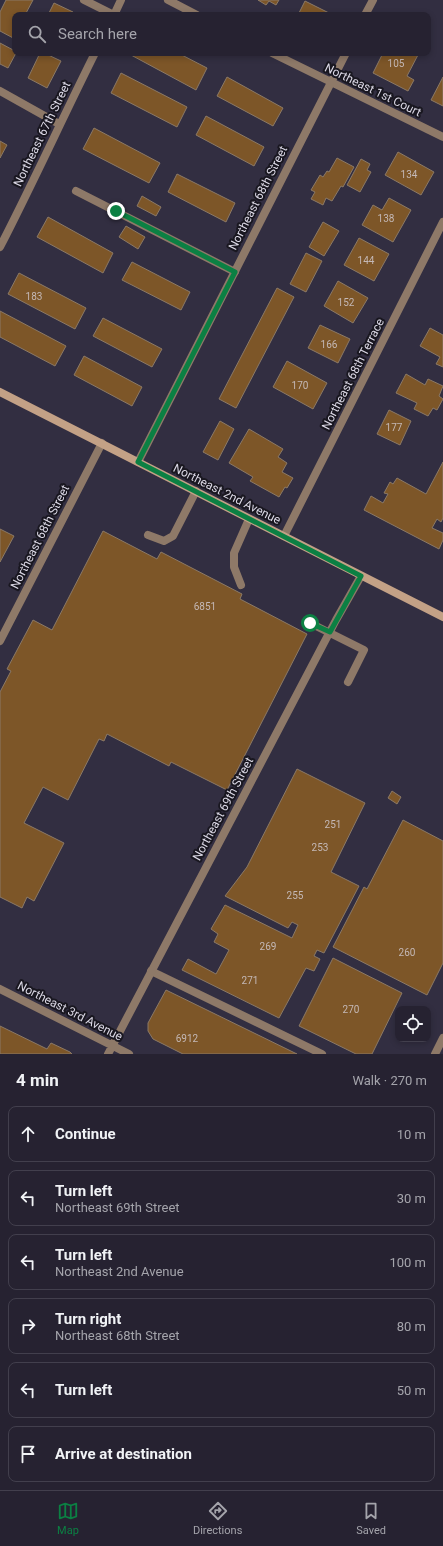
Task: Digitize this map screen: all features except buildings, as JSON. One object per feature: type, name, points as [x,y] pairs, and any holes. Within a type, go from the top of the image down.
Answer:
[{"type":"main road","name":"Northeast 2nd Avenue","points":[[0,392],[443,617]]},
{"type":"street","points":[[84,0],[108,12]]},
{"type":"street","points":[[115,12],[121,0]]},
{"type":"street","points":[[168,0],[181,3],[193,12]]},
{"type":"street","points":[[367,12],[373,0]]},
{"type":"street","name":"Northeast 67th Street","points":[[0,247],[93,56]]},
{"type":"street","name":"Northeast 1st Court","points":[[278,56],[443,138]]},
{"type":"street","name":"Northeast 68th Street","points":[[138,462],[344,56]]},
{"type":"street","points":[[0,91],[59,124]]},
{"type":"street","points":[[76,191],[235,272]]},
{"type":"street","name":"Northeast 68th Terrace","points":[[284,536],[443,222]]},
{"type":"street","name":"Northeast 68th Street","points":[[0,641],[102,443]]},
{"type":"street","points":[[148,535],[164,540],[173,536],[196,491]]},
{"type":"street","points":[[241,585],[234,567],[234,552],[249,519]]},
{"type":"street","name":"Northeast 69th Street","points":[[108,1054],[330,632],[361,576]]},
{"type":"street","points":[[310,623],[364,650],[348,682]]},
{"type":"street","points":[[151,972],[322,1054]]},
{"type":"street","name":"Northeast 3rd Avenue","points":[[0,989],[129,1054]]},
{"type":"street","points":[[435,1054],[443,1038]]},
{"type":"route","points":[[116,211],[235,272],[138,462],[361,576],[330,632],[310,623]]}]
